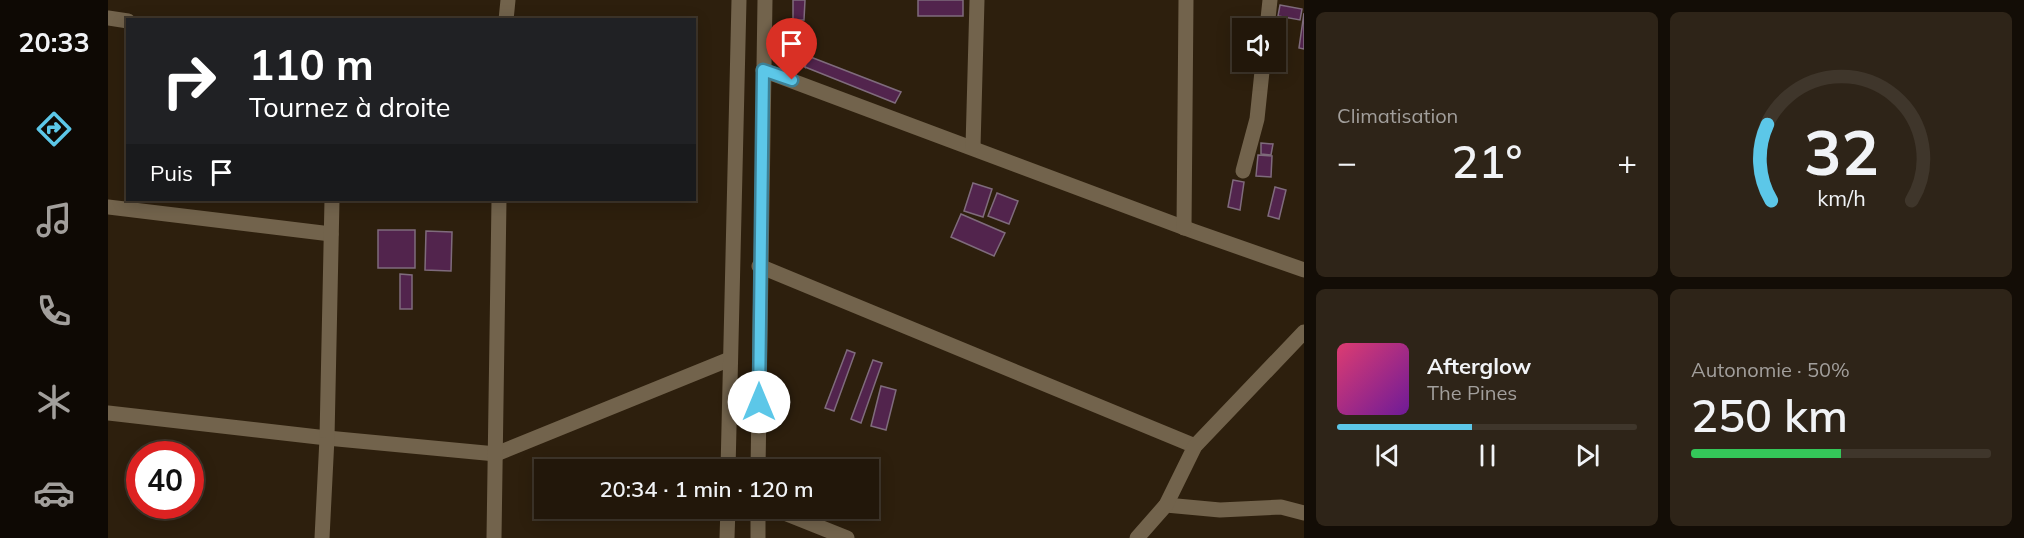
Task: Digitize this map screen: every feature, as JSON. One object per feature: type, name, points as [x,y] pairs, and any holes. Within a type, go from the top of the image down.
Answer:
[{"type":"street","points":[[506,18],[508,0]]},
{"type":"street","points":[[728,459],[738,0]]},
{"type":"street","points":[[759,459],[759,266],[765,0]]},
{"type":"street","points":[[973,147],[977,0]]},
{"type":"street","points":[[1184,228],[1186,0]]},
{"type":"street","points":[[1267,18],[1270,0]]},
{"type":"street","points":[[108,18],[126,21]]},
{"type":"street","points":[[763,70],[1184,228],[1304,270]]},
{"type":"street","points":[[1243,171],[1257,118],[1262,72]]},
{"type":"street","points":[[322,538],[327,438],[332,201]]},
{"type":"street","points":[[494,538],[499,201]]},
{"type":"street","points":[[108,207],[331,234]]},
{"type":"street","points":[[759,266],[1195,446]]},
{"type":"street","points":[[1137,538],[1166,505],[1195,446],[1304,332]]},
{"type":"street","points":[[108,413],[327,438],[496,454],[730,359]]},
{"type":"street","points":[[1166,505],[1220,510],[1281,507],[1304,513]]},
{"type":"street","points":[[727,538],[728,519]]},
{"type":"street","points":[[758,519],[758,538]]},
{"type":"street","points":[[800,519],[847,538]]},
{"type":"building","points":[[793,0],[805,0],[804,20],[793,20]]},
{"type":"building","points":[[918,0],[963,0],[963,16],[918,16]]},
{"type":"building","points":[[1280,5],[1302,9],[1300,20],[1278,16]]},
{"type":"building","points":[[1304,13],[1304,49],[1299,48]]},
{"type":"building","points":[[793,39],[805,39],[805,67],[792,52]]},
{"type":"building","points":[[808,56],[901,92],[895,103],[805,67]]},
{"type":"building","points":[[1261,143],[1273,144],[1271,155],[1261,154]]},
{"type":"building","points":[[1258,155],[1272,156],[1271,177],[1256,176]]},
{"type":"building","points":[[1233,180],[1244,182],[1240,210],[1228,207]]},
{"type":"building","points":[[973,183],[992,189],[983,217],[964,211]]},
{"type":"building","points":[[1275,187],[1286,190],[1279,219],[1268,216]]},
{"type":"building","points":[[997,193],[1018,201],[1009,224],[988,216]]},
{"type":"building","points":[[961,214],[1005,233],[994,256],[951,237]]},
{"type":"building","points":[[378,230],[415,230],[415,268],[378,268]]},
{"type":"building","points":[[426,231],[452,232],[451,271],[425,270]]},
{"type":"building","points":[[400,274],[412,275],[412,309],[400,309]]},
{"type":"building","points":[[847,350],[855,353],[834,411],[825,408]]},
{"type":"building","points":[[873,360],[882,363],[861,423],[851,419]]},
{"type":"building","points":[[881,386],[896,390],[886,430],[871,426]]},
{"type":"route","points":[[759,402],[763,70],[792,80]]}]
